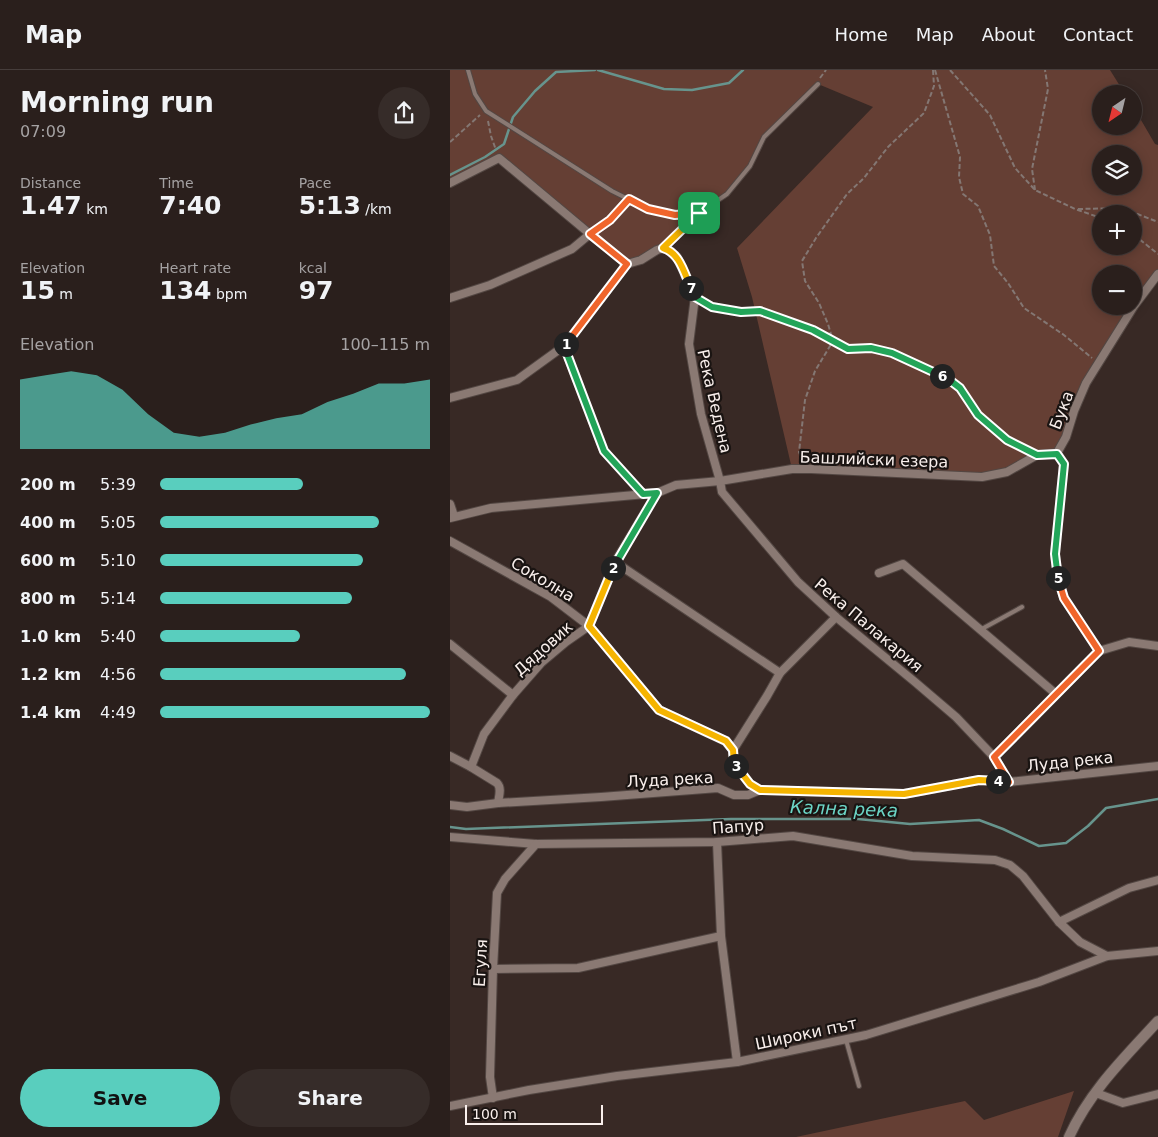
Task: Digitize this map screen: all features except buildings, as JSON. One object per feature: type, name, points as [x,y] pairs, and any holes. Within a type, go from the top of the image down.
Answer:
[{"type":"street","points":[[450,183],[499,158],[627,264]]},
{"type":"street","points":[[450,298],[490,285],[572,249],[590,234]]},
{"type":"street","points":[[450,398],[517,380],[564,346],[627,264],[641,260],[657,250],[663,248],[669,250],[677,257],[695,297]]},
{"type":"street","name":"Бука","points":[[1099,651],[1064,598],[1058,579],[1055,554],[1064,464],[1057,454],[1066,437],[1074,411],[1086,383],[1134,306],[1158,274]]},
{"type":"street","name":"Река Ведена","points":[[695,297],[688,344],[701,414],[720,481]]},
{"type":"street","points":[[564,346],[604,451],[643,494]]},
{"type":"street","name":"Башлийски езера","points":[[452,517],[491,508],[657,493],[676,484],[720,481],[792,470],[811,469],[982,477],[1007,472],[1037,455],[1057,454]]},
{"type":"street","name":"Река Палакария","points":[[720,481],[722,492],[798,582],[836,617],[956,717],[994,757],[1009,782]]},
{"type":"street","name":"Дядовик","points":[[471,767],[484,734],[512,694],[542,663],[566,642],[589,626],[615,562],[657,493]]},
{"type":"street","points":[[450,504],[452,517]]},
{"type":"street","name":"Соколна","points":[[450,541],[551,597],[589,626],[659,710],[726,741],[733,750]]},
{"type":"street","points":[[615,562],[780,673]]},
{"type":"street","points":[[879,573],[902,564],[1056,694]]},
{"type":"street","points":[[760,790],[750,784],[734,763],[733,750],[780,673],[836,617]]},
{"type":"street","points":[[994,757],[1099,651],[1129,642],[1158,646]]},
{"type":"street","points":[[450,644],[512,694]]},
{"type":"street","points":[[450,756],[497,783],[499,786],[498,803]]},
{"type":"street","name":"Луда река","points":[[450,805],[467,807],[498,803],[718,788],[734,795],[748,795],[760,790],[904,794],[979,780],[1009,782],[1158,766]]},
{"type":"street","name":"Папур","points":[[450,837],[536,844],[716,842],[792,836],[912,856],[995,860],[1010,865],[1023,876],[1059,922],[1080,942],[1107,956]]},
{"type":"street","points":[[716,842],[721,936],[737,1062]]},
{"type":"street","name":"Егуля","points":[[493,1098],[490,1077],[497,894],[505,879],[536,844]]},
{"type":"street","points":[[1059,922],[1129,888],[1158,880]]},
{"type":"street","points":[[493,969],[578,968],[721,936]]},
{"type":"street","name":"Широки път","points":[[450,1106],[529,1090],[617,1076],[737,1062],[866,1035],[1039,982],[1107,956],[1158,951]]},
{"type":"street","points":[[1069,1137],[1075,1124],[1114,1069],[1158,1021]]},
{"type":"street","points":[[1096,1093],[1123,1103],[1158,1094]]},
{"type":"lane","points":[[468,70],[475,94],[486,111],[568,164],[612,191],[648,209],[675,215],[699,213]]},
{"type":"lane","points":[[663,248],[699,213],[727,194],[750,166],[764,137],[818,84]]},
{"type":"lane","points":[[590,234],[610,220],[629,199]]},
{"type":"lane","points":[[980,630],[1022,607]]},
{"type":"lane","points":[[845,1039],[859,1086]]},
{"type":"path","points":[[818,84],[826,70]]},
{"type":"path","points":[[834,341],[819,303],[805,280],[802,261],[846,194],[864,178],[888,147],[924,113],[934,86],[934,70]]},
{"type":"path","points":[[934,70],[960,157],[959,177],[963,194],[978,206],[990,236],[994,266],[1008,283],[1024,308],[1064,335],[1098,362]]},
{"type":"path","points":[[950,70],[990,115],[1015,168],[1035,190],[1074,209],[1092,215]]},
{"type":"path","points":[[1035,190],[1032,169],[1048,89],[1045,70]]},
{"type":"path","points":[[450,142],[486,111],[491,136],[499,158]]},
{"type":"path","points":[[1074,209],[1122,208],[1158,222]]},
{"type":"path","points":[[1142,241],[1158,254]]},
{"type":"path","points":[[695,297],[712,307],[741,312],[760,311],[813,330],[848,349],[871,348],[892,353],[947,378],[960,388],[978,415],[1007,440],[1037,455]]},
{"type":"path","points":[[811,469],[803,462],[799,452],[806,400],[815,371],[834,341]]},
{"type":"shaded area","points":[[450,70],[1110,70],[1119,85],[1092,85],[1092,135],[1142,135],[1142,122],[1155,144],[1158,145],[1158,275],[1142,298],[1142,265],[1092,265],[1092,315],[1131,315],[1098,363],[1057,453],[1037,455],[1007,472],[982,477],[792,469],[752,297],[737,248],[873,107],[818,84],[764,137],[750,166],[727,194],[699,213],[663,248],[627,264],[499,158],[450,183]]},
{"type":"shaded area","points":[[1074,1091],[1058,1137],[796,1137],[965,1101],[984,1120]]},
{"type":"waterway","points":[[450,175],[485,157],[504,144],[513,117],[535,91],[556,72],[595,70]]},
{"type":"waterway","points":[[598,70],[664,89],[692,90],[729,83],[743,70]]},
{"type":"waterway","name":"Кална река","points":[[450,827],[466,829],[731,819],[858,819],[910,824],[979,820],[1039,846],[1066,843],[1088,826],[1106,808],[1158,799]]},
{"type":"route","points":[[629,199],[648,209],[675,215],[699,213],[663,248],[669,250],[677,257],[695,297],[712,307],[741,312],[760,311],[813,330],[848,349],[871,348],[892,353],[947,378],[960,388],[978,415],[1007,440],[1037,455],[1057,454],[1064,464],[1055,554],[1058,579],[1064,598],[1099,651],[994,757],[1009,782],[979,780],[904,794],[760,790],[750,784],[734,763],[733,750],[726,741],[659,710],[589,626],[615,562],[657,493],[643,494],[604,451],[564,346],[627,264],[590,234],[610,220],[629,199]]}]
